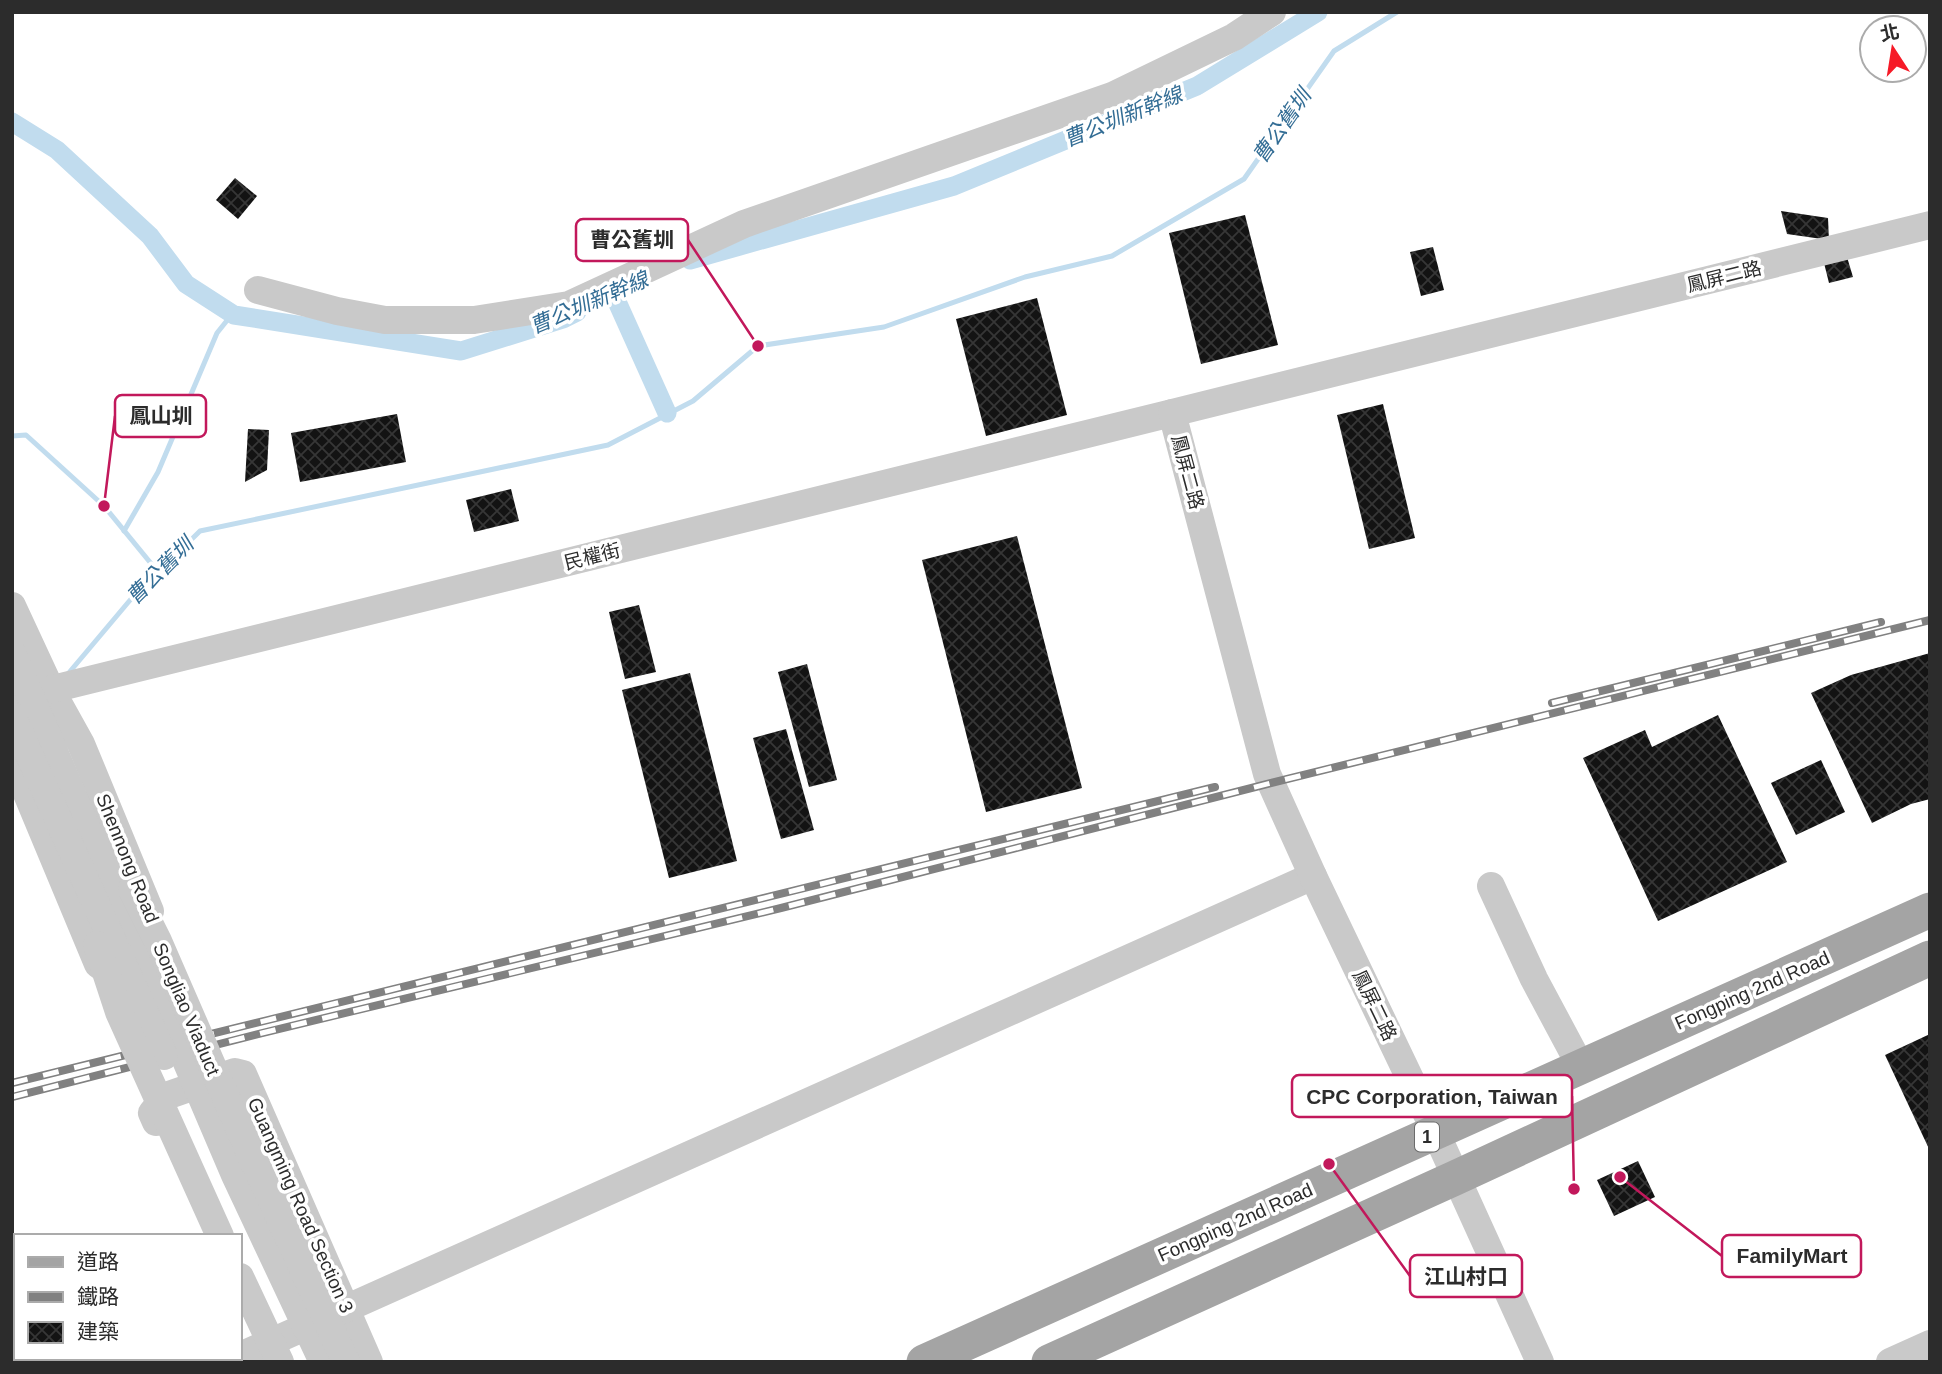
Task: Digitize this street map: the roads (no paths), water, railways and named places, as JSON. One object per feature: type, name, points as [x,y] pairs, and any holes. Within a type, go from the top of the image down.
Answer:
[{"type":"main road","name":"Fongping 2nd Road","points":[[924,1362],[1930,910]]},
{"type":"main road","points":[[1049,1362],[1930,958]]},
{"type":"street","points":[[258,290],[337,311],[385,320],[474,320],[569,305],[744,224],[1112,96],[1234,37],[1272,12]]},
{"type":"street","name":"鳳屏二路","points":[[1540,1362],[1436,1133],[1267,774],[1172,412],[1930,225]]},
{"type":"street","name":"民權街","points":[[12,699],[1172,412]]},
{"type":"street","name":"Shennong Road","points":[[12,606],[51,690],[81,744],[165,948],[156,967],[137,973],[113,974],[98,964],[12,758]]},
{"type":"street","name":"Songliao Viaduct","points":[[14,658],[235,1175],[323,1362]]},
{"type":"street","name":"Songliao Viaduct","points":[[14,658],[158,941],[254,1162],[346,1362]]},
{"type":"street","name":"Songliao Viaduct","points":[[12,716],[302,1362]]},
{"type":"street","points":[[12,724],[89,924],[119,1012],[219,1234]]},
{"type":"street","points":[[262,1356],[346,1308],[1313,876]]},
{"type":"street","points":[[1491,886],[1534,979],[1581,1067]]},
{"type":"street","name":"Guangming Road Section 3","points":[[208,1234],[152,1113],[166,1096],[235,1072],[243,1074],[369,1362]]},
{"type":"street","points":[[242,1284],[262,1356]]},
{"type":"street","points":[[242,1308],[262,1356]]},
{"type":"street","points":[[1890,1362],[1930,1344]]},
{"type":"waterway","name":"曹公圳新幹線","points":[[690,260],[954,186],[1197,86],[1318,12]]},
{"type":"waterway","name":"曹公舊圳","points":[[67,675],[131,599],[200,531],[608,445],[693,401],[758,346],[884,327],[1025,277],[1112,256],[1244,179],[1334,51],[1397,12]]},
{"type":"waterway","name":"曹公圳新幹線","points":[[12,122],[57,150],[150,236],[186,284],[234,315],[461,351],[563,319],[577,312]]},
{"type":"waterway","points":[[614,295],[667,413]]},
{"type":"waterway","points":[[124,531],[158,472],[217,333],[233,313]]},
{"type":"waterway","points":[[12,436],[26,435],[104,506],[158,572]]},
{"type":"railway","points":[[12,1097],[262,1033],[781,908],[1271,783],[1930,620]]},
{"type":"railway","points":[[1552,703],[1881,622]]},
{"type":"railway","points":[[12,1083],[1215,787]]},
{"type":"place","name":"曹公舊圳","points":[[758,346]]},
{"type":"place","name":"鳳山圳","points":[[104,506]]},
{"type":"place","name":"江山村口","points":[[1329,1164]]},
{"type":"place","name":"FamilyMart","points":[[1620,1177]]},
{"type":"place","name":"CPC Corporation, Taiwan","points":[[1574,1189]]}]
